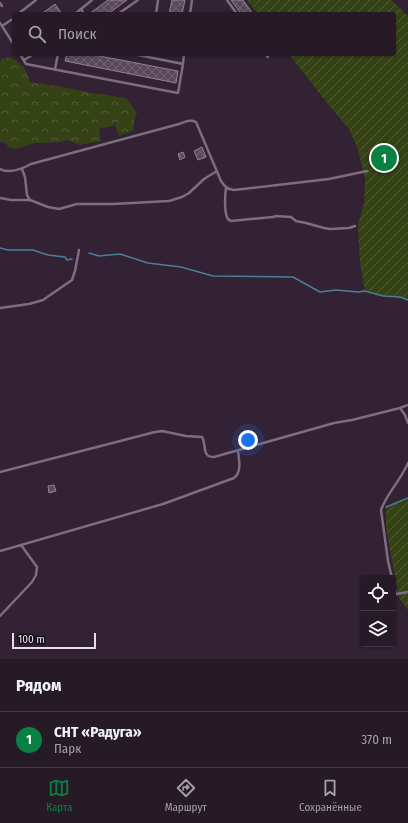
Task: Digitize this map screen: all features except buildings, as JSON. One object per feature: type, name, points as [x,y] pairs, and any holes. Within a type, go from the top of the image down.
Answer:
[{"type":"lane","points":[[21,12],[36,0]]},
{"type":"lane","points":[[77,12],[92,0]]},
{"type":"lane","points":[[121,12],[138,0]]},
{"type":"lane","points":[[156,12],[158,0]]},
{"type":"lane","points":[[190,12],[192,0]]},
{"type":"lane","points":[[227,0],[236,12]]},
{"type":"lane","points":[[12,19],[1,25],[12,42]]},
{"type":"lane","points":[[21,56],[26,64],[178,93],[184,56]]},
{"type":"lane","points":[[24,60],[31,56]]},
{"type":"lane","points":[[55,69],[58,56]]},
{"type":"lane","points":[[151,56],[183,64]]},
{"type":"lane","points":[[0,168],[9,171],[22,169],[31,164],[190,120],[196,122],[221,181],[226,188],[225,201],[227,216],[231,221],[276,216],[291,217],[296,221],[306,222],[324,228],[336,229],[355,226]]},
{"type":"lane","points":[[22,169],[25,177],[27,195],[30,200]]},
{"type":"lane","points":[[0,198],[11,200],[30,200],[48,207],[59,209],[77,204],[169,201],[189,193],[204,179],[217,171]]},
{"type":"lane","points":[[226,188],[234,190],[329,179],[368,171]]},
{"type":"lane","points":[[0,308],[29,304],[43,300],[72,280],[79,250]]},
{"type":"lane","points":[[0,472],[162,431],[186,436],[202,437],[207,456],[214,457],[338,422],[352,420],[408,405]]},
{"type":"lane","points":[[400,408],[408,423]]},
{"type":"lane","points":[[0,551],[163,504],[234,478],[239,472],[238,451]]},
{"type":"lane","points":[[391,575],[381,510],[384,502],[405,471],[408,463]]},
{"type":"lane","points":[[0,616],[32,582],[36,575],[37,567],[21,545]]},
{"type":"lane","points":[[396,594],[408,592]]},
{"type":"green space","points":[[247,0],[391,0],[408,16],[408,300],[400,297],[383,296],[365,291],[360,263],[358,224],[364,204],[365,179],[358,149],[349,129],[291,56],[396,56],[396,12],[256,12]]},
{"type":"green space","points":[[10,57],[23,67],[30,82],[126,98],[137,113],[134,120],[134,130],[119,136],[115,125],[99,129],[101,141],[79,145],[68,140],[35,143],[16,149],[9,147],[4,142],[0,142],[0,61]]},
{"type":"green space","points":[[408,498],[408,610],[399,598],[396,575],[395,575],[386,528],[386,507]]},
{"type":"waterway","points":[[0,248],[8,250],[33,250],[48,255],[65,257],[67,260],[72,259]]},
{"type":"waterway","points":[[89,253],[99,256],[120,254],[148,263],[181,267],[213,276],[293,277],[320,292],[336,290],[358,292],[365,291],[383,296],[400,297],[408,300]]},
{"type":"waterway","points":[[386,507],[408,498]]},
{"type":"place","name":"СНТ «Радуга»","points":[[384,158]]}]
